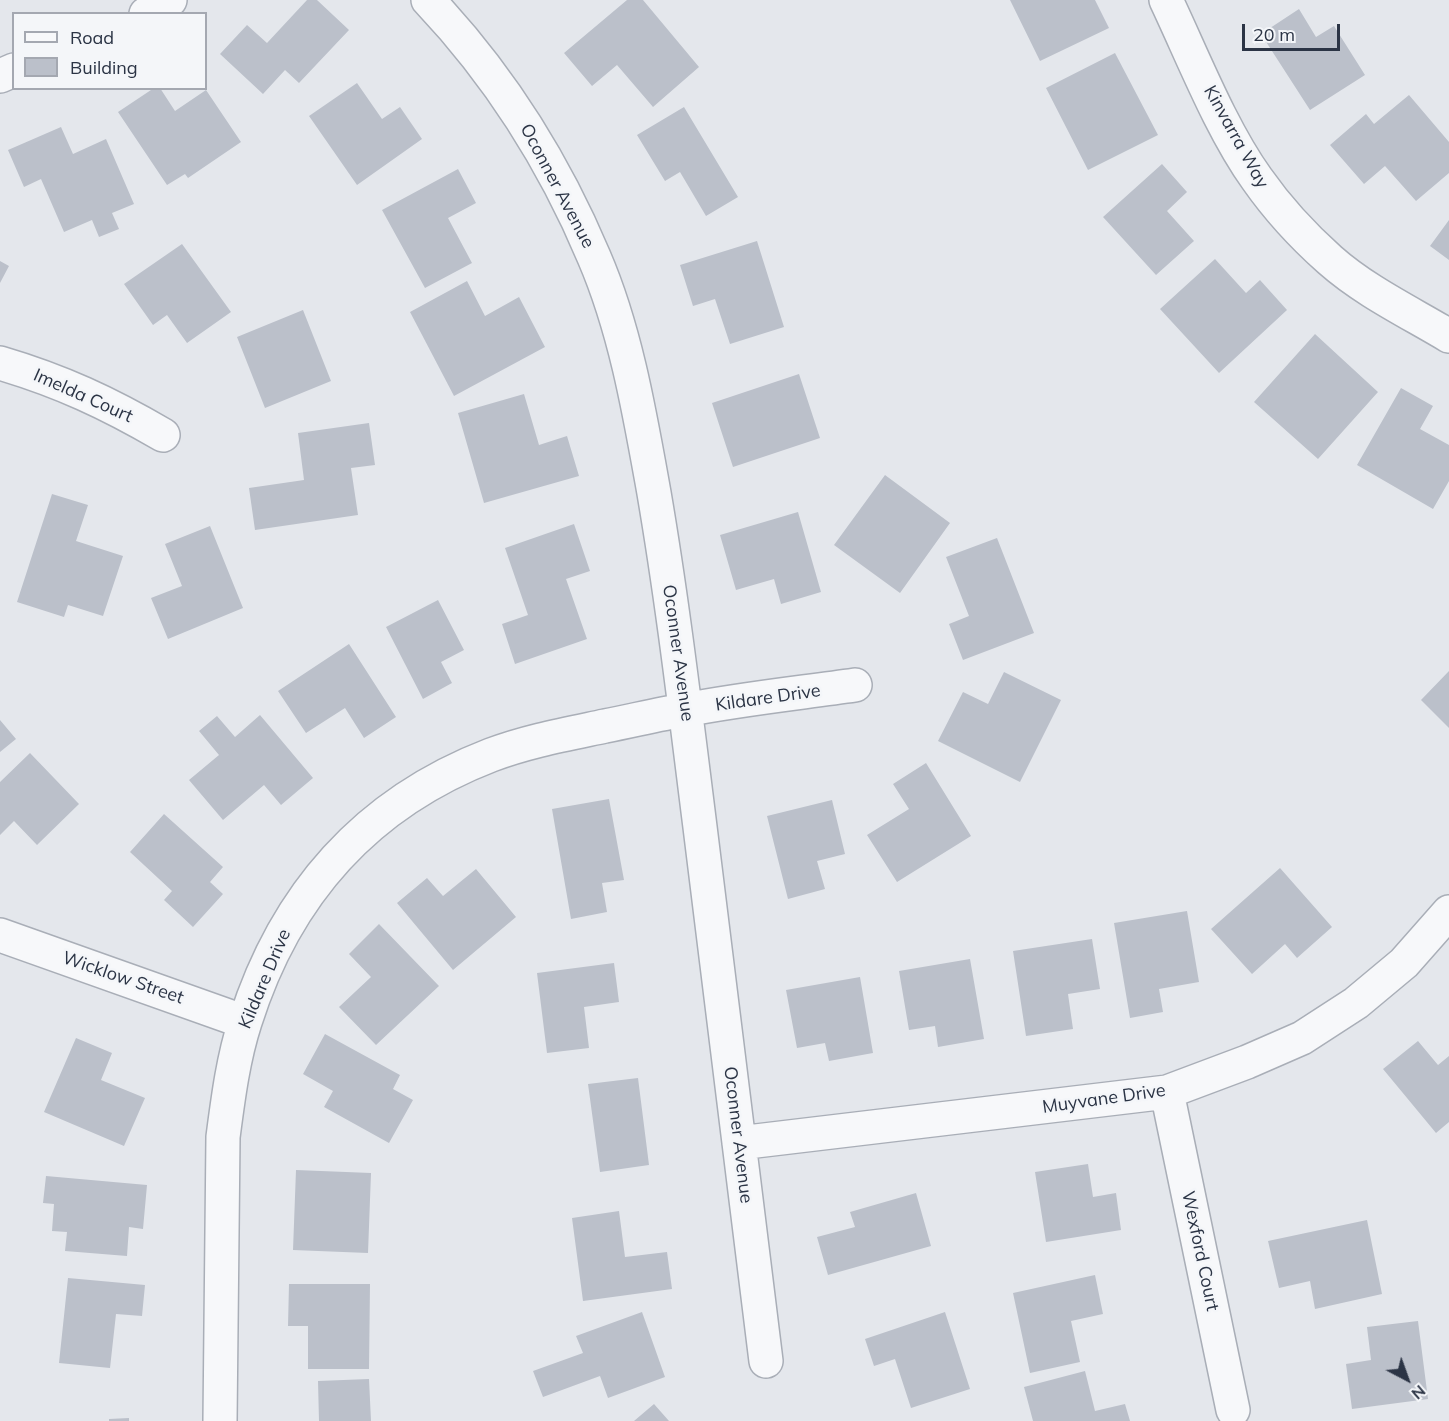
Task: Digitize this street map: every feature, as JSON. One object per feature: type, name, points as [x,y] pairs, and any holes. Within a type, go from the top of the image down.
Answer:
[{"type":"street","points":[[149,12],[170,0]]},
{"type":"street","name":"Oconner Avenue","points":[[428,0],[470,46],[508,99],[555,174],[595,258],[613,308],[641,416],[686,709],[766,1361]]},
{"type":"street","name":"Kinvarra Way","points":[[1167,0],[1226,126],[1256,178],[1293,224],[1331,261],[1375,292],[1449,336]]},
{"type":"street","name":"Imelda Court","points":[[0,363],[57,381],[87,394],[116,407],[162,435]]},
{"type":"street","name":"Kildare Drive","points":[[220,1421],[223,1137],[228,1096],[245,1022],[276,946],[312,886],[355,839],[395,807],[455,771],[490,756],[532,742],[686,709],[855,685]]},
{"type":"street","name":"Muyvane Drive","points":[[739,1143],[1167,1092],[1247,1062],[1302,1038],[1356,1003],[1404,963],[1449,912]]},
{"type":"street","name":"Wicklow Street","points":[[0,935],[245,1022]]},
{"type":"street","name":"Wexford Court","points":[[1167,1092],[1233,1410]]},
{"type":"building","points":[[307,0],[317,0],[349,30],[299,83],[285,70],[263,94],[220,54],[247,25],[267,43]]},
{"type":"building","points":[[627,0],[643,0],[699,67],[653,107],[617,65],[592,86],[564,53]]},
{"type":"building","points":[[1010,0],[1095,0],[1109,28],[1040,61]]},
{"type":"building","points":[[1299,9],[1316,37],[1334,26],[1365,75],[1310,110],[1261,34]]},
{"type":"building","points":[[1115,53],[1158,135],[1088,170],[1046,88]]},
{"type":"building","points":[[357,83],[382,119],[400,107],[422,139],[357,185],[309,116]]},
{"type":"building","points":[[151,90],[161,90],[175,111],[206,90],[241,142],[188,178],[185,174],[167,185],[118,112]]},
{"type":"building","points":[[1409,95],[1449,142],[1449,173],[1416,201],[1385,166],[1364,184],[1330,145],[1366,114],[1374,124]]},
{"type":"building","points":[[684,107],[738,197],[706,216],[680,172],[665,181],[637,135]]},
{"type":"building","points":[[61,127],[73,154],[106,139],[134,204],[112,213],[119,229],[99,237],[92,220],[64,232],[41,179],[24,187],[8,150]]},
{"type":"building","points":[[1162,164],[1187,192],[1167,211],[1194,241],[1156,275],[1103,217]]},
{"type":"building","points":[[458,169],[476,203],[448,218],[472,263],[425,288],[382,210]]},
{"type":"building","points":[[1449,220],[1449,260],[1430,246]]},
{"type":"building","points":[[757,241],[784,327],[730,344],[715,299],[693,306],[680,265]]},
{"type":"building","points":[[182,244],[231,312],[187,343],[167,315],[153,325],[124,284]]},
{"type":"building","points":[[1215,259],[1246,293],[1260,280],[1287,310],[1219,373],[1160,309]]},
{"type":"building","points":[[0,261],[9,266],[0,283]]},
{"type":"building","points":[[467,281],[485,316],[519,297],[545,347],[454,396],[410,312]]},
{"type":"building","points":[[303,310],[331,381],[265,408],[237,337]]},
{"type":"building","points":[[1315,334],[1378,392],[1318,459],[1254,402]]},
{"type":"building","points":[[799,374],[820,438],[733,467],[712,403]]},
{"type":"building","points":[[1401,388],[1433,406],[1420,429],[1449,445],[1449,481],[1433,509],[1357,465]]},
{"type":"building","points":[[524,394],[539,445],[567,436],[579,476],[484,503],[458,413]]},
{"type":"building","points":[[369,423],[375,465],[351,468],[358,515],[255,530],[249,488],[304,480],[298,433]]},
{"type":"building","points":[[885,475],[950,523],[900,593],[834,545]]},
{"type":"building","points":[[52,494],[88,505],[76,541],[123,556],[103,616],[68,605],[64,617],[17,602]]},
{"type":"building","points":[[798,512],[821,592],[781,604],[774,579],[736,590],[720,535]]},
{"type":"building","points":[[574,524],[590,571],[566,579],[587,639],[515,664],[502,624],[528,615],[505,548]]},
{"type":"building","points":[[210,526],[243,608],[168,639],[151,598],[182,586],[165,544]]},
{"type":"building","points":[[997,538],[1034,633],[963,660],[949,624],[969,616],[946,557]]},
{"type":"building","points":[[438,600],[464,650],[441,662],[452,683],[423,699],[386,627]]},
{"type":"building","points":[[349,644],[396,717],[364,738],[345,708],[306,733],[278,691]]},
{"type":"building","points":[[1449,671],[1449,728],[1421,700]]},
{"type":"building","points":[[1004,672],[1061,700],[1020,782],[938,741],[963,692],[988,704]]},
{"type":"building","points":[[260,715],[313,778],[281,805],[264,785],[223,820],[189,780],[219,755],[199,731],[217,716],[235,737]]},
{"type":"building","points":[[0,720],[16,739],[0,752]]},
{"type":"building","points":[[30,753],[79,804],[37,845],[14,821],[0,835],[0,782]]},
{"type":"building","points":[[926,763],[971,836],[897,882],[867,835],[909,809],[893,784]]},
{"type":"building","points":[[609,799],[624,880],[602,883],[607,912],[571,919],[552,809]]},
{"type":"building","points":[[832,800],[845,854],[817,861],[825,889],[788,899],[767,816]]},
{"type":"building","points":[[164,814],[223,867],[210,882],[223,894],[193,927],[164,900],[172,891],[130,852]]},
{"type":"building","points":[[1280,868],[1332,927],[1297,958],[1285,944],[1252,974],[1211,929]]},
{"type":"building","points":[[476,869],[516,917],[453,970],[397,903],[427,878],[443,896]]},
{"type":"building","points":[[1187,911],[1199,982],[1159,989],[1163,1012],[1130,1018],[1114,923]]},
{"type":"building","points":[[379,924],[439,986],[376,1045],[339,1007],[371,977],[349,954]]},
{"type":"building","points":[[1092,939],[1100,989],[1068,994],[1073,1029],[1026,1036],[1013,951]]},
{"type":"building","points":[[970,959],[984,1039],[938,1047],[935,1026],[909,1030],[899,971]]},
{"type":"building","points":[[614,963],[619,1002],[584,1007],[589,1048],[547,1053],[537,973]]},
{"type":"building","points":[[860,977],[873,1053],[829,1061],[825,1043],[797,1048],[786,990]]},
{"type":"building","points":[[325,1034],[400,1075],[393,1089],[413,1100],[389,1143],[324,1107],[333,1091],[303,1074]]},
{"type":"building","points":[[76,1038],[112,1053],[101,1080],[145,1098],[124,1146],[44,1112]]},
{"type":"building","points":[[1418,1041],[1438,1065],[1449,1056],[1449,1122],[1436,1133],[1383,1069]]},
{"type":"building","points":[[638,1078],[649,1165],[600,1172],[588,1084]]},
{"type":"building","points":[[1088,1164],[1093,1197],[1116,1193],[1121,1230],[1046,1242],[1035,1172]]},
{"type":"building","points":[[296,1170],[371,1173],[368,1253],[293,1250]]},
{"type":"building","points":[[46,1176],[147,1185],[143,1229],[129,1227],[127,1256],[65,1251],[67,1232],[52,1231],[54,1204],[43,1203]]},
{"type":"building","points":[[916,1193],[931,1246],[828,1275],[817,1237],[855,1227],[850,1212]]},
{"type":"building","points":[[619,1211],[625,1257],[667,1252],[672,1289],[583,1301],[572,1218]]},
{"type":"building","points":[[1367,1220],[1382,1294],[1315,1309],[1310,1281],[1279,1288],[1268,1241]]},
{"type":"building","points":[[1095,1275],[1103,1314],[1071,1321],[1080,1362],[1030,1373],[1013,1293]]},
{"type":"building","points":[[68,1278],[145,1285],[142,1316],[116,1314],[110,1368],[59,1363]]},
{"type":"building","points":[[289,1284],[370,1284],[369,1369],[308,1369],[308,1326],[288,1326]]},
{"type":"building","points":[[642,1312],[665,1377],[608,1398],[600,1376],[543,1397],[533,1371],[583,1353],[576,1336]]},
{"type":"building","points":[[945,1312],[970,1389],[911,1408],[895,1359],[874,1366],[865,1339]]},
{"type":"building","points":[[1418,1321],[1428,1399],[1352,1409],[1346,1364],[1371,1360],[1367,1327]]},
{"type":"building","points":[[1085,1371],[1095,1411],[1125,1404],[1130,1421],[1033,1421],[1024,1387]]},
{"type":"building","points":[[369,1379],[371,1421],[319,1421],[318,1381]]},
{"type":"building","points":[[654,1404],[669,1421],[634,1421]]},
{"type":"building","points":[[129,1418],[129,1421],[109,1421],[109,1419]]}]
